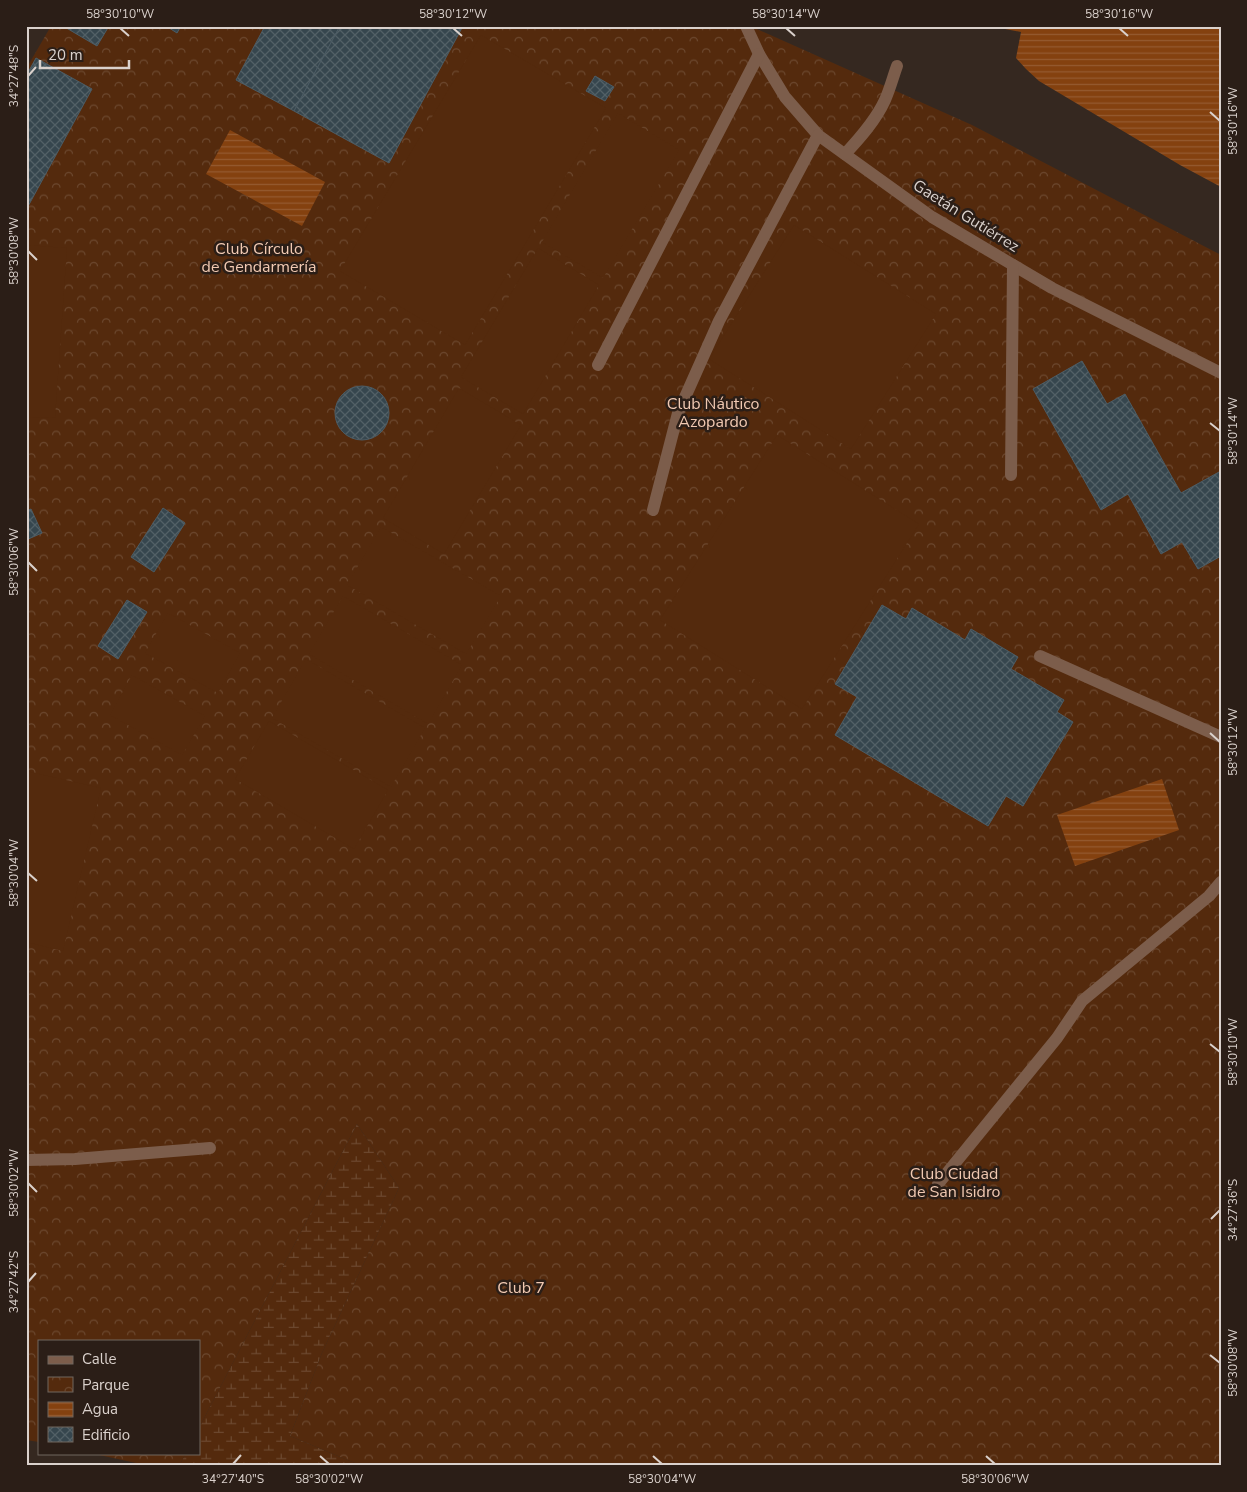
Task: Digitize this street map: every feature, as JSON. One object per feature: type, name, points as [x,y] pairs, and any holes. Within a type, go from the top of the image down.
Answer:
[{"type":"street","name":"Gaetán Gutiérrez","points":[[746,26],[759,54],[786,96],[818,135],[932,217],[1013,265],[1061,293],[1221,373]]},
{"type":"street","points":[[598,365],[759,54]]},
{"type":"street","points":[[845,154],[859,139],[885,100],[897,66]]},
{"type":"street","points":[[653,510],[678,413],[719,321],[818,135]]},
{"type":"street","points":[[1011,475],[1013,265]]},
{"type":"street","points":[[1040,656],[1221,737]]},
{"type":"street","points":[[938,1184],[1057,1038],[1082,1001],[1209,896],[1221,882]]},
{"type":"street","points":[[26,1160],[210,1148]]},
{"type":"green space","points":[[51,26],[750,26],[972,125],[1221,255],[1221,1466],[362,1466],[290,1436],[322,1353],[399,1188],[357,1124],[200,1426],[200,1340],[38,1340],[38,1442],[26,1440],[26,69]]},
{"type":"green space","points":[[481,35],[606,108],[465,345],[340,271]]},
{"type":"green space","points":[[618,113],[679,150],[603,278],[542,242]]},
{"type":"green space","points":[[794,225],[936,314],[851,449],[709,359]]},
{"type":"green space","points":[[26,245],[67,248],[55,418],[26,417]]},
{"type":"green space","points":[[538,248],[599,285],[523,414],[461,377]]},
{"type":"green space","points":[[459,388],[521,425],[444,554],[383,518]]},
{"type":"green space","points":[[777,435],[919,524],[802,709],[660,620]]},
{"type":"green space","points":[[381,527],[501,596],[466,654],[347,585]]},
{"type":"green space","points":[[343,596],[462,665],[428,724],[309,654]]},
{"type":"green space","points":[[168,613],[240,653],[218,693],[145,653]]},
{"type":"green space","points":[[306,659],[425,728],[391,787],[272,718]]},
{"type":"green space","points":[[132,675],[205,716],[182,755],[110,715]]},
{"type":"green space","points":[[269,721],[388,790],[354,849],[235,779]]},
{"type":"green space","points":[[26,771],[101,788],[63,951],[26,942]]},
{"type":"green space","points":[[357,1124],[399,1188],[322,1353],[290,1436],[362,1466],[179,1466],[185,1454],[200,1454],[200,1426]]},
{"type":"green space","points":[[95,1454],[185,1454],[179,1466],[150,1466]]},
{"type":"water","points":[[990,26],[1221,26],[1221,187],[1180,165],[1039,81],[1016,58],[1021,32]]},
{"type":"water","points":[[230,130],[325,182],[302,226],[206,174]]},
{"type":"water","points":[[1162,779],[1179,830],[1075,866],[1057,815]]},
{"type":"building","points":[[63,26],[109,26],[97,46]]},
{"type":"building","points":[[166,26],[181,26],[177,33]]},
{"type":"building","points":[[265,26],[340,26],[294,111],[236,80]]},
{"type":"building","points":[[340,26],[463,26],[389,163],[294,111]]},
{"type":"building","points":[[36,58],[92,89],[26,210],[26,76]]},
{"type":"building","points":[[595,76],[614,87],[605,101],[586,91]]},
{"type":"building","points":[[1082,361],[1107,404],[1125,394],[1181,493],[1219,472],[1221,475],[1221,556],[1198,569],[1182,542],[1161,554],[1128,494],[1101,510],[1033,389]]},
{"type":"building","points":[[362,386],[372,388],[381,394],[387,403],[389,413],[387,423],[381,432],[372,438],[362,440],[352,438],[343,432],[337,423],[335,413],[337,403],[343,394],[352,388]]},
{"type":"building","points":[[163,508],[185,523],[154,572],[131,557]]},
{"type":"building","points":[[31,509],[42,533],[26,540],[26,511]]},
{"type":"building","points":[[127,600],[147,612],[118,659],[98,646]]},
{"type":"building","points":[[882,605],[906,619],[912,608],[965,640],[971,629],[1018,657],[1011,669],[1064,700],[1057,712],[1073,722],[1023,806],[1006,796],[988,826],[835,735],[857,697],[835,684]]},
{"type":"park label","name":"Club Círculo de Gendarmería","points":[[259,258]]},
{"type":"park label","name":"Club Náutico Azopardo","points":[[713,413]]},
{"type":"park label","name":"Club Ciudad de San Isidro","points":[[954,1183]]},
{"type":"park label","name":"Club 7","points":[[521,1288]]}]
